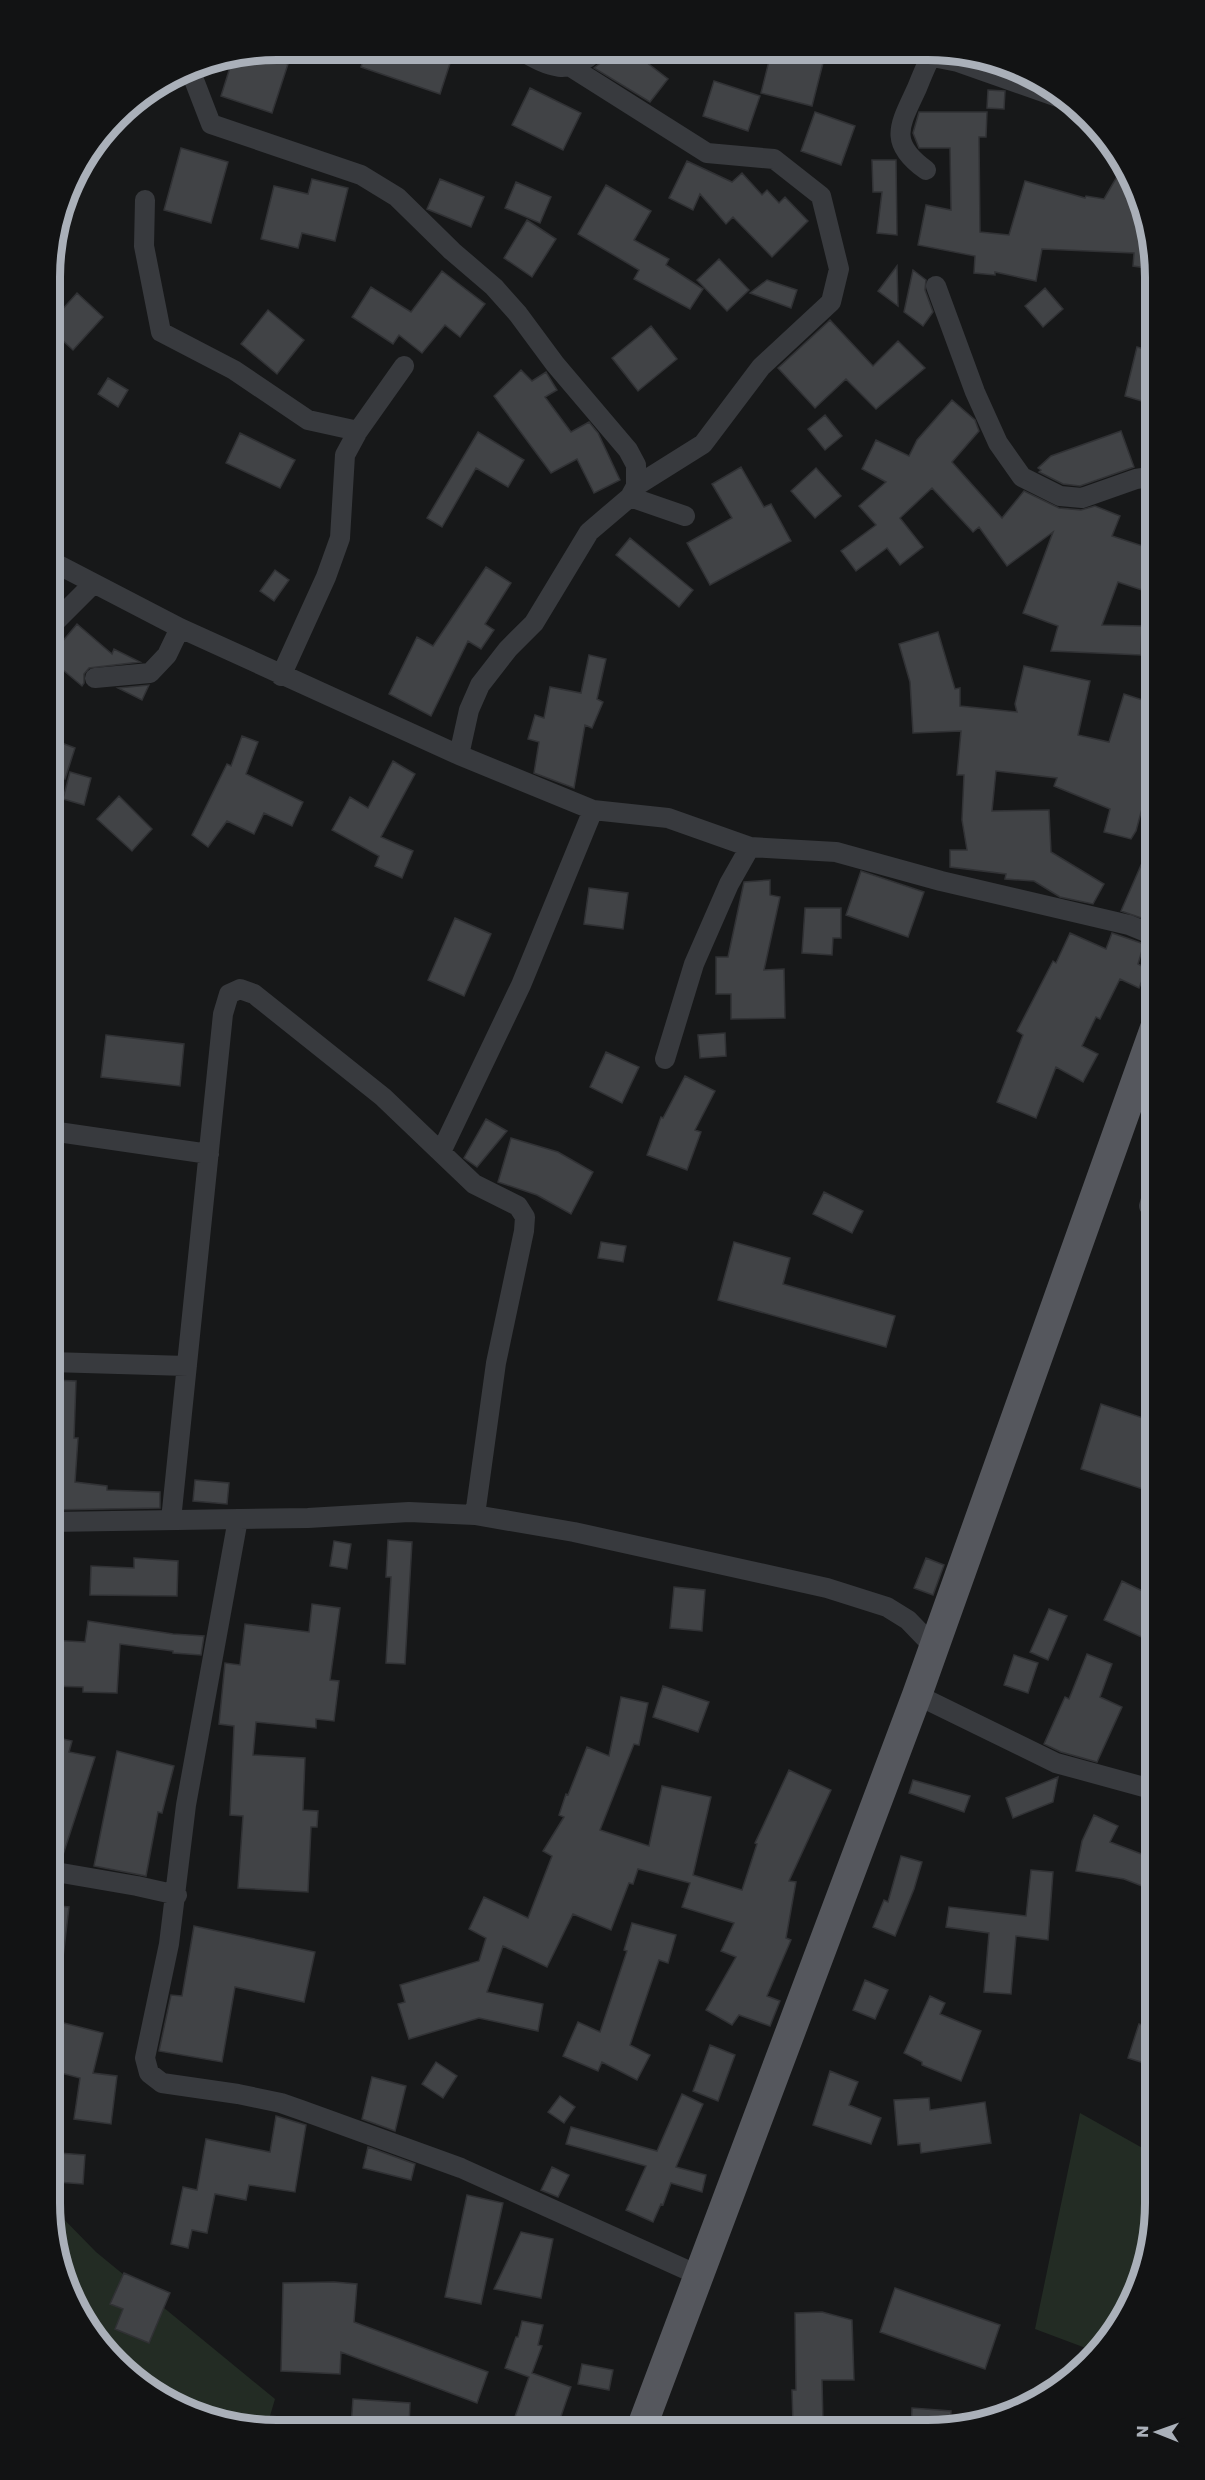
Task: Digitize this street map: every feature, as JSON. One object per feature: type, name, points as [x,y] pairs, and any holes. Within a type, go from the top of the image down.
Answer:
[{"type":"main road","points":[[644,2420],[917,1695],[1145,1056]]},
{"type":"street","points":[[541,60],[556,67],[571,67],[586,60]]},
{"type":"street","points":[[921,60],[904,111],[900,136],[909,158],[926,170]]},
{"type":"street","points":[[459,755],[469,710],[480,685],[508,649],[534,622],[589,532],[633,491],[703,444],[761,367],[831,302],[839,269],[821,196],[774,159],[707,153],[571,67]]},
{"type":"street","points":[[983,67],[1031,86]]},
{"type":"street","points":[[193,77],[211,124],[361,175],[397,197],[452,251],[494,286],[555,364],[628,450],[636,465],[633,491]]},
{"type":"street","points":[[145,200],[144,246],[161,332],[234,370],[308,420],[358,431]]},
{"type":"street","points":[[936,286],[975,392],[998,443],[1022,477],[1060,496],[1082,498],[1145,478]]},
{"type":"street","points":[[281,676],[322,588],[339,538],[345,455],[358,431],[404,366]]},
{"type":"street","points":[[633,491],[685,516]]},
{"type":"street","points":[[60,566],[180,628],[281,676],[459,755],[593,810],[668,818],[750,847],[836,852],[941,881],[1129,925],[1145,932]]},
{"type":"street","points":[[60,617],[93,584]]},
{"type":"street","points":[[95,678],[150,673],[167,655],[180,628]]},
{"type":"street","points":[[441,1152],[521,985],[593,810]]},
{"type":"street","points":[[665,1059],[694,964],[729,884],[750,847]]},
{"type":"street","points":[[171,1520],[223,1014],[229,994],[240,989],[254,994],[383,1097],[474,1184],[518,1206],[525,1217],[496,1363],[475,1515]]},
{"type":"street","points":[[60,1132],[209,1154]]},
{"type":"street","points":[[60,1362],[187,1366]]},
{"type":"street","points":[[60,1521],[308,1518],[409,1512],[475,1515],[574,1532],[827,1588],[887,1607],[908,1620],[934,1647]]},
{"type":"street","points":[[238,1519],[186,1804],[177,1895],[169,1944],[145,2058],[149,2073],[162,2083],[238,2094],[291,2106],[461,2168],[698,2275]]},
{"type":"street","points":[[917,1695],[1056,1763],[1145,1787]]},
{"type":"street","points":[[60,1873],[177,1895]]},
{"type":"shaded area","points":[[1080,2113],[1145,2149],[1145,2217],[1141,2245],[1123,2299],[1108,2324],[1088,2349],[1035,2329]]},
{"type":"shaded area","points":[[60,2215],[96,2252],[275,2399],[269,2420],[221,2413],[168,2391],[134,2366],[105,2335],[82,2299],[67,2259]]},
{"type":"building","points":[[263,60],[275,60],[288,64],[272,113],[221,96],[231,65]]},
{"type":"building","points":[[363,60],[451,60],[440,94],[361,67]]},
{"type":"building","points":[[604,60],[643,60],[668,79],[650,102],[594,68]]},
{"type":"building","points":[[769,60],[811,60],[823,63],[812,106],[761,93]]},
{"type":"building","points":[[714,81],[760,96],[748,131],[703,116]]},
{"type":"building","points":[[530,88],[581,113],[563,150],[512,125]]},
{"type":"building","points":[[988,90],[1005,91],[1004,109],[987,108]]},
{"type":"building","points":[[815,112],[855,126],[841,165],[801,151]]},
{"type":"building","points":[[919,112],[987,112],[986,137],[979,137],[980,232],[1009,235],[1025,181],[1085,198],[1086,196],[1104,199],[1119,174],[1138,221],[1145,268],[1133,266],[1134,253],[1042,249],[1036,281],[995,272],[995,275],[974,273],[975,256],[918,245],[926,205],[951,210],[950,148],[919,148],[913,133]]},
{"type":"building","points":[[181,148],[228,162],[211,223],[164,210]]},
{"type":"building","points":[[872,160],[896,160],[897,235],[877,233],[882,192],[873,192]]},
{"type":"building","points":[[687,161],[732,182],[742,173],[762,195],[767,190],[779,203],[785,197],[808,221],[772,257],[733,217],[726,224],[700,194],[693,210],[669,198]]},
{"type":"building","points":[[312,179],[348,188],[335,241],[302,233],[298,248],[261,239],[274,186],[308,194]]},
{"type":"building","points":[[440,179],[484,197],[471,227],[427,209]]},
{"type":"building","points":[[516,182],[551,197],[540,223],[505,208]]},
{"type":"building","points":[[606,185],[651,211],[634,240],[669,259],[666,265],[703,289],[690,309],[634,279],[639,270],[578,234]]},
{"type":"building","points":[[527,220],[556,239],[532,277],[504,258]]},
{"type":"building","points":[[719,259],[749,290],[727,311],[697,280]]},
{"type":"building","points":[[897,266],[898,306],[878,291]]},
{"type":"building","points":[[913,270],[926,280],[925,290],[933,312],[923,326],[904,312]]},
{"type":"building","points":[[442,271],[485,304],[460,337],[445,325],[422,353],[399,335],[393,344],[352,317],[371,287],[411,312]]},
{"type":"building","points":[[767,280],[797,290],[791,308],[750,293]]},
{"type":"building","points":[[1045,288],[1063,309],[1043,327],[1025,306]]},
{"type":"building","points":[[77,293],[103,317],[73,350],[60,338],[60,312]]},
{"type":"building","points":[[268,310],[304,340],[277,374],[241,344]]},
{"type":"building","points":[[830,320],[873,366],[898,341],[925,368],[876,409],[846,379],[815,408],[778,368]]},
{"type":"building","points":[[651,326],[677,359],[638,391],[612,358]]},
{"type":"building","points":[[1137,347],[1145,349],[1145,402],[1125,396]]},
{"type":"building","points":[[521,370],[532,381],[546,372],[557,390],[545,397],[571,432],[589,422],[598,433],[620,480],[594,493],[577,459],[551,473],[494,396]]},
{"type":"building","points":[[108,378],[128,390],[118,407],[98,394]]},
{"type":"building","points":[[952,400],[975,420],[979,431],[952,462],[1002,518],[1024,491],[1059,508],[1081,510],[1095,506],[1120,516],[1112,536],[1145,547],[1145,591],[1118,582],[1102,625],[1142,626],[1141,655],[1051,651],[1058,626],[1023,613],[1053,532],[1007,566],[979,527],[973,532],[932,488],[900,518],[923,547],[900,565],[887,548],[856,571],[841,551],[876,525],[859,506],[886,482],[862,469],[876,440],[909,456],[917,440]]},
{"type":"building","points":[[825,415],[842,436],[825,450],[808,429]]},
{"type":"building","points":[[1121,431],[1134,467],[1080,486],[1063,484],[1039,472],[1041,470],[1038,468],[1051,456]]},
{"type":"building","points":[[478,432],[524,460],[508,487],[476,468],[442,527],[427,518]]},
{"type":"building","points":[[240,433],[295,460],[280,488],[226,463]]},
{"type":"building","points":[[741,467],[764,507],[771,504],[791,541],[710,585],[687,543],[732,518],[712,484]]},
{"type":"building","points":[[816,468],[841,496],[815,518],[791,491]]},
{"type":"building","points":[[630,538],[693,590],[679,607],[616,555]]},
{"type":"building","points":[[486,567],[511,583],[485,624],[494,630],[481,649],[468,641],[431,716],[389,694],[417,637],[433,646]]},
{"type":"building","points":[[275,570],[289,580],[274,601],[260,591]]},
{"type":"building","points":[[77,624],[112,654],[114,649],[140,662],[89,668],[84,674],[82,686],[60,668],[60,644]]},
{"type":"building","points":[[938,632],[955,689],[960,688],[960,706],[1017,712],[1015,704],[1024,666],[1090,681],[1078,735],[1109,742],[1124,694],[1145,701],[1145,798],[1136,831],[1131,839],[1104,832],[1110,809],[1054,786],[1057,778],[996,771],[992,811],[1049,810],[1051,852],[1104,884],[1093,904],[1060,897],[1034,881],[1005,879],[1006,874],[950,867],[950,850],[967,850],[962,820],[964,775],[957,775],[961,731],[913,733],[910,682],[899,644]]},
{"type":"building","points":[[589,655],[606,659],[597,699],[603,702],[592,728],[585,725],[574,788],[534,773],[539,742],[528,739],[535,715],[544,718],[550,687],[581,693]]},
{"type":"building","points":[[149,685],[142,700],[118,688]]},
{"type":"building","points":[[242,736],[258,742],[246,774],[303,802],[292,826],[264,813],[254,834],[227,821],[208,847],[192,835],[227,764],[231,766]]},
{"type":"building","points":[[60,742],[75,748],[65,779],[60,777]]},
{"type":"building","points":[[393,761],[415,774],[381,837],[413,851],[402,878],[375,866],[379,856],[332,830],[350,797],[368,808]]},
{"type":"building","points":[[70,772],[91,778],[84,805],[63,799]]},
{"type":"building","points":[[119,796],[152,829],[132,851],[97,819]]},
{"type":"building","points":[[1145,856],[1145,919],[1121,911]]},
{"type":"building","points":[[861,871],[924,892],[908,937],[846,915]]},
{"type":"building","points":[[770,880],[770,895],[780,897],[764,970],[784,969],[785,1018],[731,1019],[731,994],[716,994],[716,957],[728,957],[744,882]]},
{"type":"building","points":[[589,888],[628,893],[623,929],[584,924]]},
{"type":"building","points":[[805,908],[841,908],[841,938],[833,938],[832,955],[802,953]]},
{"type":"building","points":[[455,918],[491,934],[464,996],[428,980]]},
{"type":"building","points":[[1070,933],[1106,949],[1112,933],[1144,944],[1138,964],[1145,968],[1145,974],[1139,988],[1120,979],[1100,1019],[1096,1017],[1082,1046],[1098,1054],[1083,1082],[1056,1067],[1036,1118],[997,1102],[1023,1035],[1017,1031],[1053,961],[1056,963]]},
{"type":"building","points":[[725,1033],[726,1056],[700,1058],[698,1035]]},
{"type":"building","points":[[106,1035],[184,1044],[180,1086],[101,1077]]},
{"type":"building","points":[[606,1052],[639,1067],[622,1103],[590,1087]]},
{"type":"building","points":[[685,1076],[715,1091],[695,1130],[701,1132],[687,1170],[647,1155],[661,1117],[663,1118]]},
{"type":"building","points":[[486,1119],[507,1131],[477,1167],[464,1158]]},
{"type":"building","points":[[511,1138],[558,1152],[593,1172],[571,1214],[537,1195],[498,1182]]},
{"type":"building","points":[[824,1192],[863,1211],[852,1233],[813,1214]]},
{"type":"building","points":[[601,1242],[626,1246],[623,1262],[598,1258]]},
{"type":"building","points":[[734,1242],[790,1258],[783,1284],[895,1316],[886,1347],[718,1300]]},
{"type":"building","points":[[60,1380],[76,1381],[74,1438],[78,1438],[75,1482],[107,1486],[107,1490],[160,1492],[160,1508],[60,1510]]},
{"type":"building","points":[[1101,1404],[1145,1419],[1145,1490],[1081,1469]]},
{"type":"building","points":[[195,1480],[229,1483],[227,1504],[193,1501]]},
{"type":"building","points":[[388,1540],[412,1542],[405,1664],[386,1663],[391,1577],[386,1577]]},
{"type":"building","points":[[334,1541],[351,1544],[347,1569],[330,1566]]},
{"type":"building","points":[[134,1558],[178,1561],[177,1596],[90,1595],[91,1566],[134,1568]]},
{"type":"building","points":[[926,1558],[944,1565],[933,1595],[914,1588]]},
{"type":"building","points":[[1122,1581],[1145,1592],[1145,1639],[1104,1620]]},
{"type":"building","points":[[674,1587],[705,1590],[702,1631],[670,1628]]},
{"type":"building","points":[[312,1604],[340,1608],[330,1680],[339,1681],[334,1721],[316,1719],[316,1728],[256,1722],[253,1755],[305,1758],[303,1810],[318,1811],[317,1827],[311,1827],[308,1892],[238,1888],[243,1816],[230,1815],[234,1726],[219,1724],[225,1663],[240,1665],[245,1624],[309,1632]]},
{"type":"building","points":[[1049,1609],[1067,1616],[1048,1660],[1030,1652]]},
{"type":"building","points":[[88,1621],[173,1634],[204,1636],[201,1655],[120,1644],[117,1693],[83,1692],[83,1687],[60,1686],[60,1641],[85,1642]]},
{"type":"building","points":[[1087,1654],[1112,1664],[1100,1697],[1122,1707],[1097,1762],[1061,1752],[1044,1744],[1065,1697],[1069,1699]]},
{"type":"building","points":[[1014,1655],[1038,1663],[1028,1693],[1004,1685]]},
{"type":"building","points":[[663,1686],[709,1702],[698,1732],[653,1717]]},
{"type":"building","points":[[621,1697],[648,1703],[639,1745],[634,1744],[600,1830],[649,1846],[662,1786],[711,1797],[693,1875],[742,1890],[757,1844],[755,1843],[789,1770],[831,1790],[789,1881],[796,1882],[786,1938],[791,1940],[767,1996],[780,2001],[770,2026],[739,2015],[732,2025],[706,2010],[736,1957],[721,1951],[734,1923],[682,1907],[690,1883],[638,1869],[633,1884],[629,1883],[611,1930],[573,1914],[547,1967],[503,1946],[487,1992],[543,2004],[538,2031],[479,2018],[409,2039],[398,2004],[405,2002],[400,1985],[479,1961],[486,1938],[469,1929],[484,1897],[528,1918],[552,1856],[543,1851],[564,1817],[559,1815],[566,1794],[568,1795],[587,1747],[609,1756]]},
{"type":"building","points":[[60,1738],[72,1741],[69,1752],[95,1757],[61,1861]]},
{"type":"building","points":[[117,1751],[174,1766],[162,1813],[158,1812],[146,1876],[94,1866]]},
{"type":"building","points":[[1058,1777],[1053,1802],[1013,1818],[1006,1798]]},
{"type":"building","points":[[913,1780],[970,1796],[964,1812],[909,1793]]},
{"type":"building","points":[[1094,1815],[1118,1826],[1110,1842],[1145,1855],[1145,1878],[1142,1886],[1124,1879],[1076,1871],[1082,1841]]},
{"type":"building","points":[[901,1856],[922,1862],[895,1936],[873,1927],[884,1900],[888,1902]]},
{"type":"building","points":[[1031,1870],[1053,1872],[1048,1940],[1016,1936],[1011,1994],[984,1992],[989,1933],[946,1927],[949,1907],[1026,1916]]},
{"type":"building","points":[[60,1906],[69,1907],[60,1974]]},
{"type":"building","points":[[632,1923],[676,1935],[668,1963],[659,1960],[630,2045],[650,2055],[637,2080],[602,2062],[598,2071],[563,2056],[578,2022],[600,2032],[627,1951],[624,1950]]},
{"type":"building","points":[[194,1926],[315,1952],[304,2002],[235,1987],[222,2062],[159,2051],[171,1995],[182,1996]]},
{"type":"building","points":[[865,1980],[888,1990],[875,2019],[853,2010]]},
{"type":"building","points":[[930,1996],[945,2003],[940,2014],[981,2031],[961,2081],[922,2065],[922,2062],[904,2053]]},
{"type":"building","points":[[60,2022],[103,2033],[93,2073],[117,2076],[111,2124],[74,2119],[80,2078],[60,2073]]},
{"type":"building","points":[[1139,2024],[1145,2026],[1144,2063],[1128,2058]]},
{"type":"building","points":[[710,2045],[735,2055],[718,2101],[693,2091]]},
{"type":"building","points":[[436,2062],[457,2076],[443,2098],[422,2084]]},
{"type":"building","points":[[830,2071],[858,2082],[849,2105],[881,2118],[871,2144],[813,2125]]},
{"type":"building","points":[[372,2077],[406,2086],[395,2131],[362,2119]]},
{"type":"building","points":[[682,2094],[703,2104],[676,2167],[706,2175],[702,2192],[671,2183],[663,2205],[661,2204],[653,2222],[626,2210],[646,2166],[566,2144],[571,2127],[657,2151]]},
{"type":"building","points":[[560,2096],[575,2107],[564,2123],[548,2112]]},
{"type":"building","points":[[929,2098],[930,2110],[985,2102],[991,2143],[921,2153],[920,2143],[898,2145],[894,2100]]},
{"type":"building","points":[[276,2116],[306,2125],[295,2192],[249,2185],[246,2200],[215,2194],[207,2233],[192,2230],[188,2248],[171,2244],[183,2187],[197,2190],[206,2139],[270,2152]]},
{"type":"building","points":[[368,2147],[415,2164],[411,2180],[363,2168]]},
{"type":"building","points":[[60,2153],[85,2155],[83,2184],[60,2182]]},
{"type":"building","points":[[552,2167],[569,2175],[558,2197],[541,2190]]},
{"type":"building","points":[[467,2195],[503,2203],[481,2304],[445,2297]]},
{"type":"building","points":[[521,2232],[553,2239],[541,2298],[494,2289]]},
{"type":"building","points":[[124,2273],[170,2293],[149,2343],[115,2329],[123,2309],[110,2304]]},
{"type":"building","points":[[283,2283],[357,2284],[354,2322],[488,2372],[477,2403],[341,2352],[340,2374],[281,2371]]},
{"type":"building","points":[[895,2288],[1000,2325],[985,2369],[880,2332]]},
{"type":"building","points":[[822,2312],[852,2320],[854,2380],[822,2380],[823,2420],[793,2420],[792,2390],[796,2390],[795,2313]]},
{"type":"building","points":[[522,2321],[543,2325],[538,2345],[542,2346],[532,2373],[571,2387],[560,2420],[514,2420],[529,2377],[505,2368],[516,2337],[518,2337]]},
{"type":"building","points":[[582,2364],[613,2370],[609,2390],[578,2384]]},
{"type":"building","points":[[353,2399],[410,2403],[409,2420],[352,2420]]},
{"type":"building","points":[[912,2408],[951,2411],[951,2419],[911,2420]]}]
